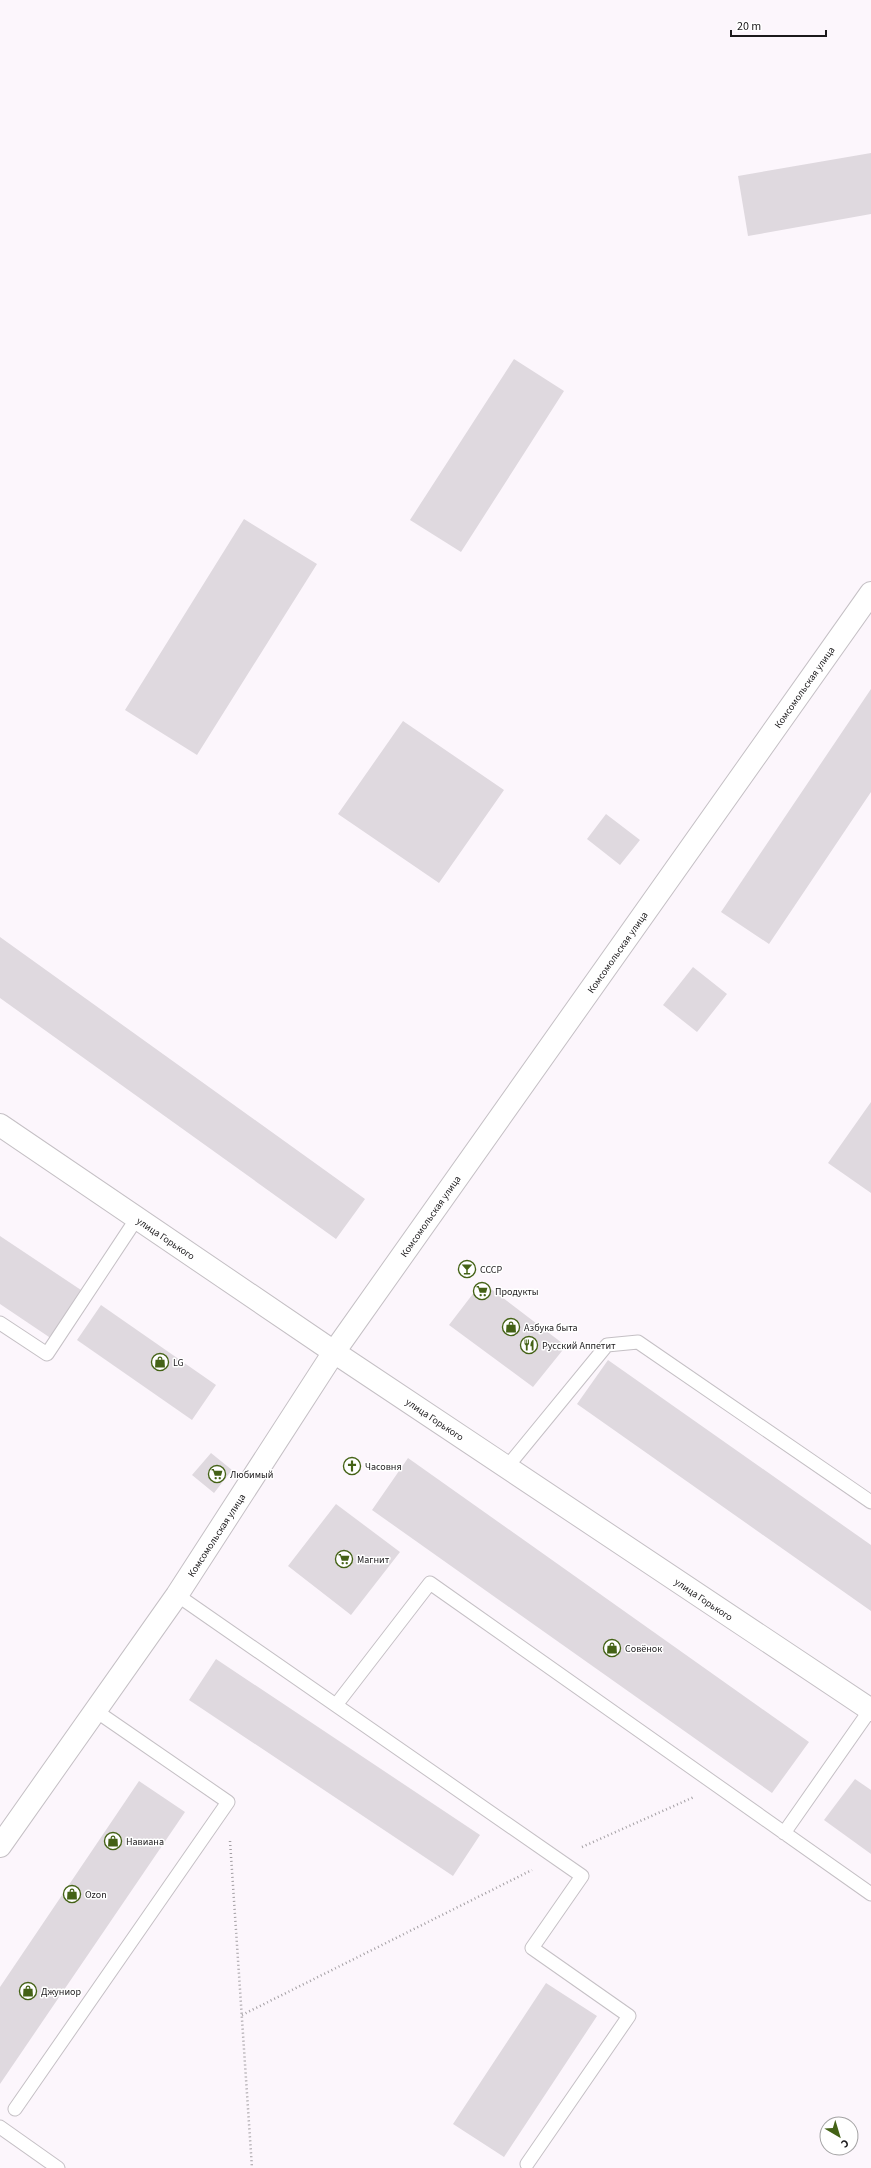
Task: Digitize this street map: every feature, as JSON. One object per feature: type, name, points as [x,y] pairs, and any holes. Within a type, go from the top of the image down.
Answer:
[{"type":"street","name":"Комсомольская улица","points":[[0,1846],[177,1595],[334,1352],[871,593]]},
{"type":"street","name":"улица Горького","points":[[0,1125],[334,1352],[871,1710]]},
{"type":"lane","points":[[0,1323],[47,1354],[137,1218]]},
{"type":"lane","points":[[507,1467],[607,1346],[638,1342],[871,1502]]},
{"type":"lane","points":[[336,1705],[430,1583],[871,1894]]},
{"type":"lane","points":[[177,1595],[582,1876],[532,1948],[629,2016],[527,2164]]},
{"type":"lane","points":[[784,1833],[871,1710]]},
{"type":"lane","points":[[15,2109],[228,1802],[96,1711]]},
{"type":"lane","points":[[0,2127],[58,2168]]},
{"type":"path","points":[[242,2015],[556,1858],[718,1787]]},
{"type":"path","points":[[228,1802],[252,2168]]},
{"type":"building","points":[[871,153],[871,214],[748,236],[738,176]]},
{"type":"building","points":[[514,359],[564,391],[461,552],[410,520]]},
{"type":"building","points":[[244,519],[317,564],[197,755],[125,710]]},
{"type":"building","points":[[871,689],[871,792],[769,944],[721,912]]},
{"type":"building","points":[[403,721],[504,790],[439,883],[338,814]]},
{"type":"building","points":[[606,814],[640,840],[620,865],[587,839]]},
{"type":"building","points":[[0,937],[365,1199],[336,1239],[0,998]]},
{"type":"building","points":[[693,967],[727,994],[697,1032],[663,1005]]},
{"type":"building","points":[[871,1102],[871,1193],[828,1163]]},
{"type":"building","points":[[0,1236],[84,1292],[52,1339],[0,1304]]},
{"type":"building","points":[[482,1282],[566,1346],[533,1387],[449,1325]]},
{"type":"building","points":[[101,1305],[216,1385],[192,1420],[77,1340]]},
{"type":"building","points":[[608,1360],[871,1545],[871,1611],[577,1404]]},
{"type":"building","points":[[211,1453],[232,1470],[214,1493],[192,1475]]},
{"type":"building","points":[[408,1458],[809,1742],[772,1793],[372,1510]]},
{"type":"building","name":"Магнит","points":[[336,1504],[400,1552],[351,1615],[288,1566]]},
{"type":"building","points":[[216,1659],[480,1835],[453,1876],[189,1700]]},
{"type":"building","points":[[855,1779],[871,1790],[871,1854],[824,1820]]},
{"type":"building","points":[[139,1781],[185,1812],[0,2084],[0,1987]]},
{"type":"building","points":[[546,1983],[597,2016],[504,2157],[453,2124]]},
{"type":"place","name":"СССР","points":[[467,1269]]},
{"type":"place","name":"Продукты","points":[[482,1291]]},
{"type":"place","name":"Азбука быта","points":[[511,1327]]},
{"type":"place","name":"Русский Аппетит","points":[[529,1345]]},
{"type":"place","name":"LG","points":[[160,1362]]},
{"type":"place","name":"Часовня","points":[[352,1466]]},
{"type":"place","name":"Любимый","points":[[217,1474]]},
{"type":"place","name":"Магнит","points":[[344,1559]]},
{"type":"place","name":"Совёнок","points":[[612,1648]]},
{"type":"place","name":"Навиана","points":[[113,1841]]},
{"type":"place","name":"Ozon","points":[[72,1894]]},
{"type":"place","name":"Джуниор","points":[[28,1991]]}]
